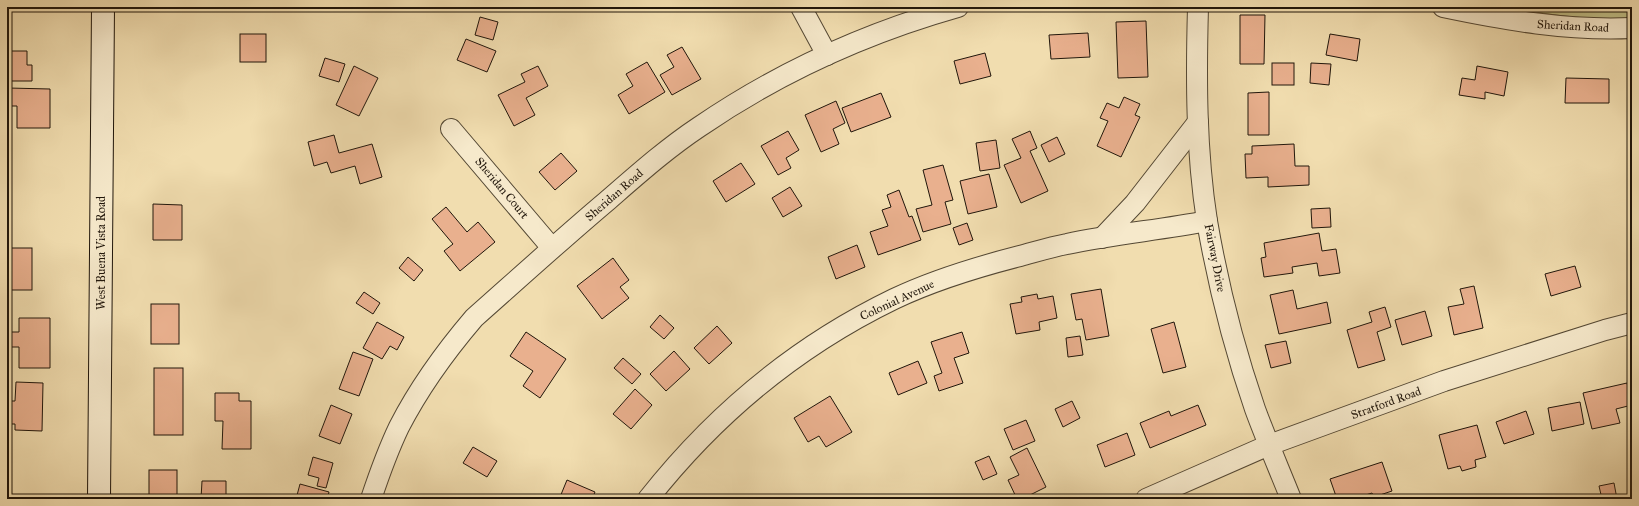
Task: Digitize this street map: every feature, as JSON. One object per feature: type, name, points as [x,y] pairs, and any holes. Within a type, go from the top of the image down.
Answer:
[{"type":"street","name":"West Buena Vista Road","points":[[99,499],[103,7]]},
{"type":"street","points":[[801,7],[827,55]]},
{"type":"street","name":"Sheridan Road","points":[[371,499],[399,428],[426,380],[452,343],[474,318],[552,248],[643,170],[698,127],[808,63],[867,38],[923,17],[958,7]]},
{"type":"street","name":"Fairway Drive","points":[[1198,7],[1198,122],[1207,221],[1221,291],[1238,356],[1256,410],[1291,499]]},
{"type":"street","name":"Sheridan Road","points":[[1443,7],[1494,18],[1531,23],[1581,28],[1632,28]]},
{"type":"street","points":[[1102,238],[1135,203],[1198,122]]},
{"type":"street","name":"Sheridan Court","points":[[451,129],[552,248]]},
{"type":"street","name":"Colonial Avenue","points":[[648,499],[670,470],[719,419],[770,375],[818,342],[895,298],[942,279],[984,265],[1058,246],[1207,221]]},
{"type":"street","name":"Stratford Road","points":[[1146,499],[1269,445],[1444,381],[1632,323]]},
{"type":"shaded area","points":[[1632,7],[1632,19],[1573,17],[1514,8]]},
{"type":"building","points":[[1240,15],[1265,15],[1264,64],[1240,64]]},
{"type":"building","points":[[480,17],[498,22],[493,40],[475,35]]},
{"type":"building","points":[[1146,21],[1148,77],[1118,78],[1116,22]]},
{"type":"building","points":[[1088,33],[1090,57],[1051,59],[1049,35]]},
{"type":"building","points":[[240,34],[266,34],[266,62],[240,62]]},
{"type":"building","points":[[1330,34],[1360,39],[1357,61],[1326,55]]},
{"type":"building","points":[[466,39],[496,51],[487,72],[457,60]]},
{"type":"building","points":[[682,47],[701,79],[672,95],[660,75],[674,67],[667,55]]},
{"type":"building","points":[[7,51],[27,51],[27,65],[32,65],[32,81],[7,81]]},
{"type":"building","points":[[985,53],[991,76],[960,84],[954,61]]},
{"type":"building","points":[[325,58],[345,64],[339,82],[319,76]]},
{"type":"building","points":[[647,62],[665,92],[629,114],[618,95],[633,86],[626,74]]},
{"type":"building","points":[[1272,63],[1294,63],[1294,85],[1272,85]]},
{"type":"building","points":[[1311,63],[1331,64],[1329,85],[1310,83]]},
{"type":"building","points":[[354,66],[378,78],[359,116],[336,105]]},
{"type":"building","points":[[538,66],[548,86],[526,98],[535,115],[514,126],[498,95],[525,82],[521,74]]},
{"type":"building","points":[[1477,66],[1508,72],[1504,96],[1485,92],[1485,99],[1459,95],[1462,78],[1475,80]]},
{"type":"building","points":[[1566,78],[1609,79],[1609,103],[1565,103]]},
{"type":"building","points":[[8,88],[50,89],[50,128],[17,128],[17,106],[8,106]]},
{"type":"building","points":[[1269,92],[1269,135],[1248,135],[1248,93]]},
{"type":"building","points":[[881,93],[891,117],[851,132],[842,108]]},
{"type":"building","points":[[1124,97],[1140,104],[1135,115],[1140,117],[1121,157],[1097,146],[1108,121],[1100,118],[1107,103],[1119,108]]},
{"type":"building","points":[[836,101],[845,123],[833,129],[839,144],[821,152],[805,115]]},
{"type":"building","points":[[788,131],[799,150],[786,158],[791,168],[778,175],[761,146]]},
{"type":"building","points":[[1030,131],[1037,148],[1030,151],[1048,191],[1021,203],[1004,165],[1021,158],[1012,139]]},
{"type":"building","points":[[334,135],[339,153],[372,144],[382,177],[360,184],[355,166],[331,173],[327,162],[314,166],[308,142]]},
{"type":"building","points":[[1057,137],[1065,154],[1049,162],[1041,145]]},
{"type":"building","points":[[996,140],[1000,168],[980,171],[976,143]]},
{"type":"building","points":[[1294,144],[1295,166],[1309,166],[1309,185],[1268,187],[1268,177],[1246,178],[1245,154],[1252,154],[1252,146]]},
{"type":"building","points":[[561,153],[577,171],[555,190],[539,172]]},
{"type":"building","points":[[741,163],[755,184],[726,202],[713,181]]},
{"type":"building","points":[[943,165],[953,200],[945,202],[951,224],[923,232],[916,209],[932,205],[923,170]]},
{"type":"building","points":[[989,174],[997,207],[968,214],[960,181]]},
{"type":"building","points":[[790,187],[802,206],[783,217],[772,198]]},
{"type":"building","points":[[899,190],[909,217],[912,216],[921,240],[878,255],[870,232],[888,226],[882,210],[891,207],[887,195]]},
{"type":"building","points":[[153,204],[182,205],[182,240],[153,240]]},
{"type":"building","points":[[446,207],[467,232],[478,222],[495,242],[460,271],[444,251],[453,244],[432,219]]},
{"type":"building","points":[[1330,208],[1331,227],[1312,228],[1311,209]]},
{"type":"building","points":[[967,223],[973,240],[959,245],[953,228]]},
{"type":"building","points":[[1319,233],[1322,251],[1336,249],[1340,273],[1319,276],[1317,263],[1292,267],[1293,273],[1264,277],[1261,258],[1266,257],[1264,243]]},
{"type":"building","points":[[857,245],[865,267],[836,279],[828,257]]},
{"type":"building","points":[[7,248],[32,248],[32,290],[7,290]]},
{"type":"building","points":[[408,257],[423,270],[414,281],[399,268]]},
{"type":"building","points":[[613,258],[629,280],[620,287],[629,298],[602,319],[577,286]]},
{"type":"building","points":[[1575,266],[1581,287],[1551,296],[1545,274]]},
{"type":"building","points":[[1474,286],[1483,328],[1454,335],[1448,307],[1464,304],[1460,289]]},
{"type":"building","points":[[1101,289],[1109,336],[1086,340],[1082,319],[1076,320],[1071,294]]},
{"type":"building","points":[[1293,290],[1297,309],[1327,302],[1331,323],[1279,334],[1270,295]]},
{"type":"building","points":[[364,292],[380,303],[373,314],[356,303]]},
{"type":"building","points":[[1037,294],[1038,299],[1053,296],[1057,318],[1039,322],[1040,330],[1016,334],[1010,304],[1022,302],[1021,297]]},
{"type":"building","points":[[151,304],[179,304],[179,344],[151,344]]},
{"type":"building","points":[[1385,307],[1391,327],[1377,332],[1385,360],[1358,368],[1347,330],[1372,322],[1369,312]]},
{"type":"building","points":[[1425,311],[1432,336],[1402,345],[1395,320]]},
{"type":"building","points":[[660,315],[674,328],[664,339],[650,327]]},
{"type":"building","points":[[19,318],[50,318],[50,368],[19,368],[19,347],[11,347],[11,332],[19,332]]},
{"type":"building","points":[[377,322],[404,337],[397,350],[390,346],[382,359],[363,348]]},
{"type":"building","points":[[1174,322],[1186,367],[1163,373],[1151,329]]},
{"type":"building","points":[[717,326],[732,343],[709,364],[694,348]]},
{"type":"building","points":[[526,332],[566,359],[540,398],[523,386],[533,371],[510,356]]},
{"type":"building","points":[[962,332],[969,353],[954,358],[963,383],[939,391],[934,376],[942,373],[931,342]]},
{"type":"building","points":[[1080,336],[1083,355],[1068,357],[1066,338]]},
{"type":"building","points":[[1286,341],[1291,363],[1271,368],[1265,345]]},
{"type":"building","points":[[674,351],[690,369],[666,391],[650,374]]},
{"type":"building","points":[[353,352],[373,359],[359,396],[339,389]]},
{"type":"building","points":[[623,358],[641,374],[632,384],[614,368]]},
{"type":"building","points":[[918,361],[927,383],[898,395],[889,373]]},
{"type":"building","points":[[154,368],[183,368],[183,435],[154,435]]},
{"type":"building","points":[[16,382],[43,383],[42,431],[15,430],[15,424],[7,424],[7,401],[15,401]]},
{"type":"building","points":[[1627,383],[1632,405],[1616,409],[1620,423],[1592,429],[1583,393]]},
{"type":"building","points":[[635,389],[652,405],[631,429],[613,414]]},
{"type":"building","points":[[215,393],[239,393],[239,401],[251,401],[251,449],[222,449],[223,421],[215,421]]},
{"type":"building","points":[[830,396],[852,432],[826,447],[819,436],[808,442],[794,418]]},
{"type":"building","points":[[1072,401],[1080,418],[1063,427],[1055,409]]},
{"type":"building","points":[[1580,402],[1584,424],[1552,431],[1548,408]]},
{"type":"building","points":[[331,405],[352,414],[340,444],[319,436]]},
{"type":"building","points":[[1198,405],[1206,425],[1150,448],[1140,423],[1169,411],[1171,416]]},
{"type":"building","points":[[1526,411],[1534,434],[1504,444],[1496,422]]},
{"type":"building","points":[[1026,420],[1035,441],[1013,450],[1004,429]]},
{"type":"building","points":[[1477,425],[1486,457],[1475,460],[1476,467],[1462,471],[1460,466],[1448,469],[1439,435]]},
{"type":"building","points":[[1127,433],[1135,455],[1105,467],[1097,445]]},
{"type":"building","points":[[473,447],[497,461],[487,477],[463,463]]},
{"type":"building","points":[[1027,448],[1046,487],[1022,499],[1017,499],[1008,480],[1019,475],[1010,457]]},
{"type":"building","points":[[989,456],[997,474],[983,480],[975,462]]},
{"type":"building","points":[[313,457],[333,463],[326,488],[317,486],[319,478],[308,475]]},
{"type":"building","points":[[1382,462],[1392,491],[1374,497],[1372,493],[1353,499],[1337,499],[1330,479]]},
{"type":"building","points":[[149,470],[177,470],[177,499],[149,499]]},
{"type":"building","points":[[567,480],[595,492],[592,499],[564,499],[560,497]]},
{"type":"building","points":[[202,481],[226,481],[226,499],[201,499]]},
{"type":"building","points":[[1614,483],[1617,499],[1602,499],[1599,486]]},
{"type":"building","points":[[300,484],[329,492],[327,499],[296,499]]}]
